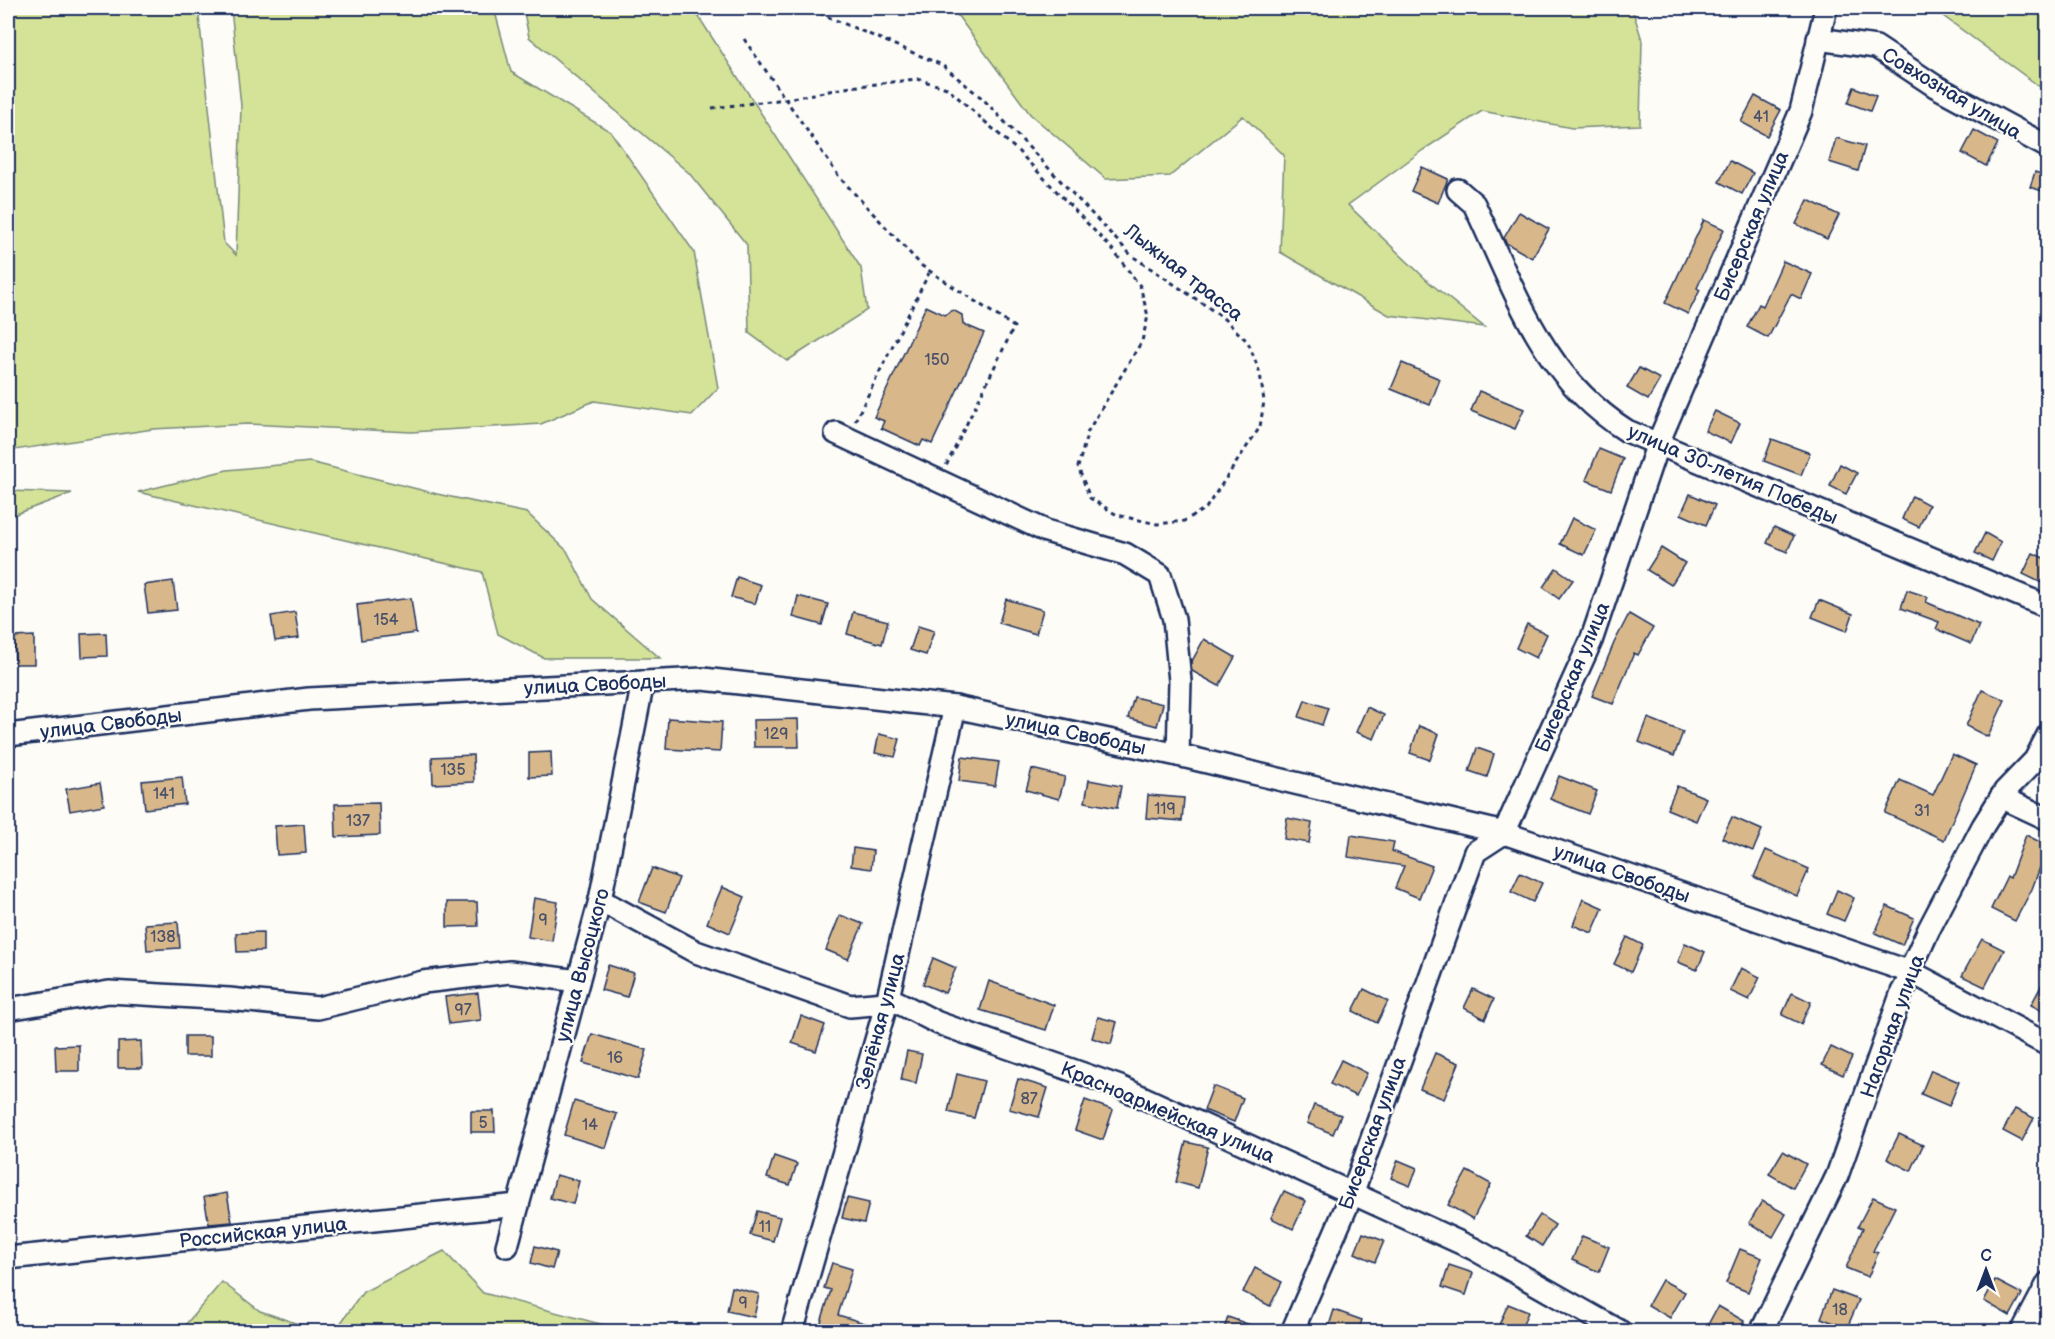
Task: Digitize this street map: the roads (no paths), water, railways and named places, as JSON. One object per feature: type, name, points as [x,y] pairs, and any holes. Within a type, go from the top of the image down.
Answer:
[{"type":"street","name":"Бисерская улица","points":[[1292,1332],[1352,1194],[1475,852],[1504,833],[1591,641],[1658,443],[1801,111],[1826,8]]},
{"type":"street","name":"Совхозная улица","points":[[1818,39],[1876,47],[1935,86],[2048,147]]},
{"type":"street","name":"улица 30-летия Победы","points":[[1458,190],[1474,204],[1539,343],[1572,386],[1608,418],[1628,431],[2048,607]]},
{"type":"street","points":[[841,435],[1046,531],[1125,554],[1160,575],[1174,619],[1180,681],[1178,755]]},
{"type":"street","name":"улица Свободы","points":[[8,735],[309,699],[703,679],[955,707],[1178,755],[1504,833],[1913,973],[2048,1045]]},
{"type":"street","name":"улица Высоцкого","points":[[507,1246],[600,900],[642,682]]},
{"type":"street","name":"Зелёная улица","points":[[792,1332],[887,1002],[955,707]]},
{"type":"street","name":"Нагорная улица","points":[[1761,1332],[1837,1176],[1902,992],[1913,973],[1913,964],[1929,929],[2001,797],[2035,760],[2048,735]]},
{"type":"street","points":[[2001,797],[2048,819]]},
{"type":"street","name":"Красноармейская улица","points":[[600,900],[696,952],[827,1000],[850,1006],[897,1002],[938,1023],[1120,1087],[1474,1249],[1622,1332]]},
{"type":"street","points":[[8,1009],[110,992],[229,999],[318,1008],[423,982],[510,972],[579,981]]},
{"type":"street","name":"Российская улица","points":[[8,1258],[518,1205]]},
{"type":"street","points":[[2022,1332],[2048,1283]]}]
